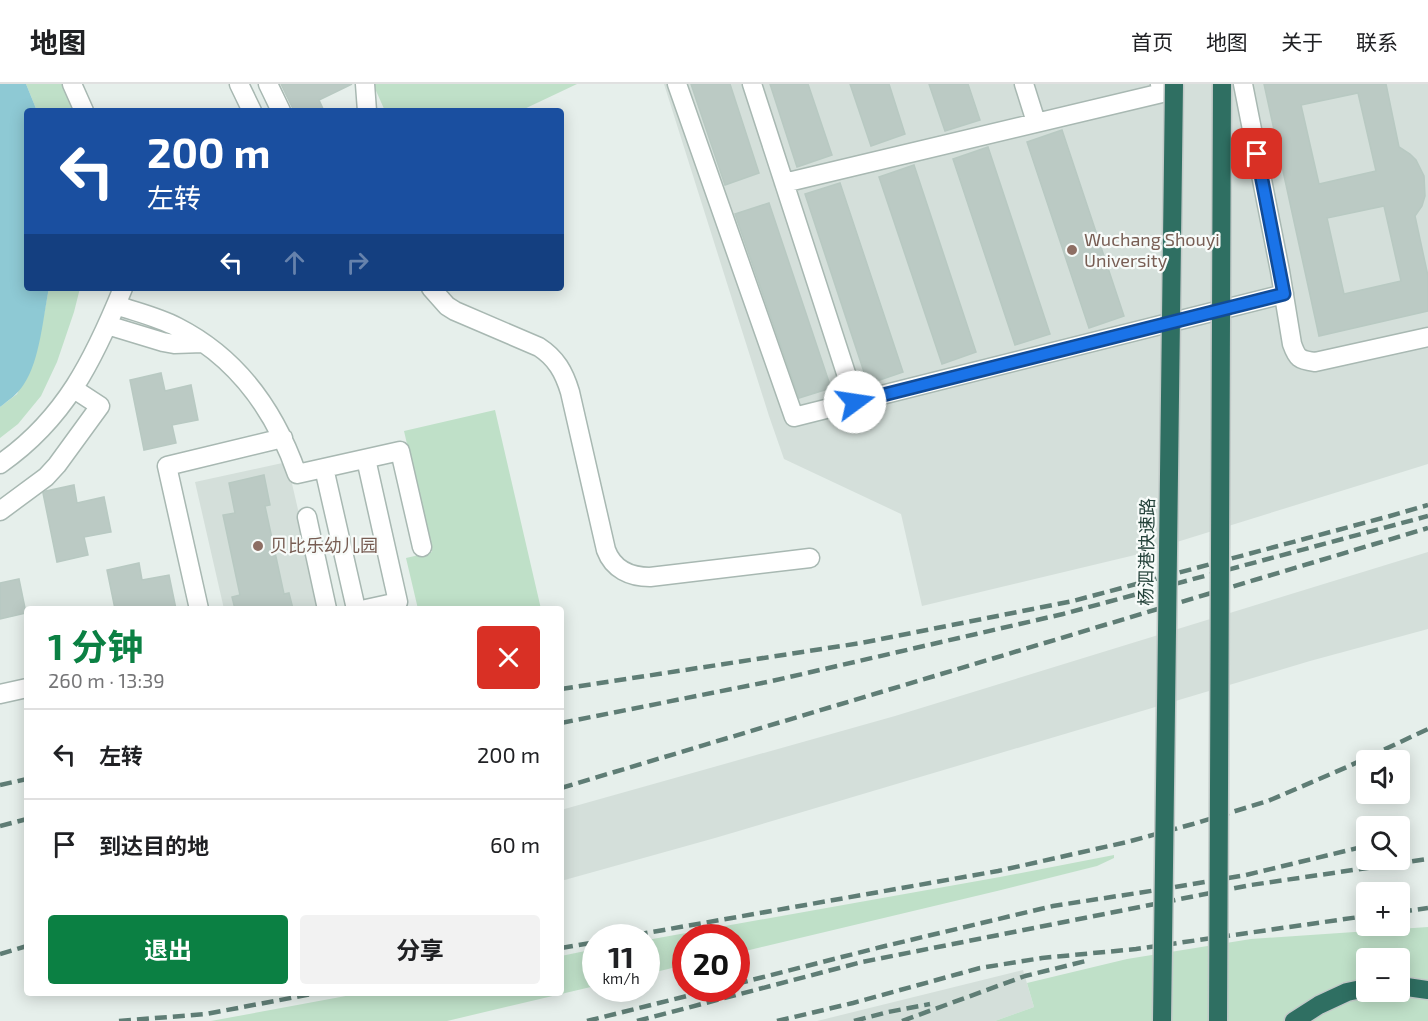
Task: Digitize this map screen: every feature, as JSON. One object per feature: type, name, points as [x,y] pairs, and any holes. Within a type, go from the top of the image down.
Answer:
[{"type":"highway","name":"杨泗港快速路","points":[[1162,1021],[1174,84]]},
{"type":"highway","points":[[1218,1021],[1222,84]]},
{"type":"highway","points":[[1410,987],[1428,990]]},
{"type":"highway","points":[[1294,1021],[1319,1005],[1356,990]]},
{"type":"street","points":[[72,84],[83,108]]},
{"type":"street","points":[[239,84],[251,108]]},
{"type":"street","points":[[268,84],[280,108]]},
{"type":"street","points":[[365,84],[367,108]]},
{"type":"street","points":[[676,84],[794,417],[1284,294]]},
{"type":"street","points":[[752,84],[855,402]]},
{"type":"street","points":[[1024,84],[1036,122]]},
{"type":"street","points":[[784,183],[1162,93],[1160,84]]},
{"type":"street","points":[[1243,84],[1292,344],[1296,355],[1301,359],[1315,362],[1428,337]]},
{"type":"street","points":[[434,291],[447,306],[455,311],[539,347],[555,360],[570,392],[606,550],[609,558],[620,569],[650,577],[810,558]]},
{"type":"street","points":[[0,464],[16,453],[45,426],[74,389],[107,325],[118,293],[203,343],[241,375],[283,438],[297,474],[400,451],[422,547]]},
{"type":"street","points":[[107,325],[163,342],[203,343]]},
{"type":"street","points":[[0,511],[46,477],[100,406],[74,389]]},
{"type":"street","points":[[198,606],[167,466],[283,438]]},
{"type":"street","points":[[366,459],[398,602],[380,606]]},
{"type":"street","points":[[324,468],[355,606]]},
{"type":"street","points":[[307,518],[326,606]]},
{"type":"street","points":[[0,694],[24,689]]},
{"type":"shaded area","name":"Wuchang Shouyi University","points":[[664,84],[1428,84],[1428,464],[1135,555],[922,606],[901,514],[784,459]]},
{"type":"shaded area","name":"贝比乐幼儿园","points":[[287,462],[320,606],[223,606],[195,482]]},
{"type":"shaded area","points":[[1428,552],[1428,629],[1310,661],[715,838],[564,880],[564,809],[895,716]]},
{"type":"shaded area","points":[[1023,970],[1034,1007],[995,1021],[817,1021]]},
{"type":"green space","points":[[26,84],[66,84],[75,108],[36,108]]},
{"type":"green space","points":[[373,84],[577,84],[526,108],[384,108]]},
{"type":"green space","points":[[48,291],[79,291],[57,362],[41,396],[18,424],[0,438],[0,407],[17,394],[37,350]]},
{"type":"green space","points":[[495,410],[540,606],[417,606],[406,558],[432,552],[404,431]]},
{"type":"green space","points":[[1114,855],[1114,858],[1097,866],[750,950],[750,924],[737,924]]},
{"type":"green space","points":[[1428,927],[1428,1021],[995,1021],[1034,1007],[1027,983],[1127,959],[1251,939],[1356,932],[1356,936],[1410,936],[1410,928]]},
{"type":"green space","points":[[672,936],[672,968],[660,971],[660,938]]},
{"type":"green space","points":[[582,952],[582,989],[564,993],[564,955]]},
{"type":"green space","points":[[346,996],[553,996],[447,1021],[211,1021]]},
{"type":"water","points":[[0,84],[26,84],[36,108],[24,108],[24,291],[48,291],[34,363],[19,391],[0,407]]},
{"type":"building","points":[[281,84],[352,84],[319,100],[323,108],[293,108]]},
{"type":"building","points":[[691,84],[730,84],[759,173],[725,185]]},
{"type":"building","points":[[770,84],[808,84],[832,155],[797,167]]},
{"type":"building","points":[[850,84],[889,84],[905,134],[871,146]]},
{"type":"building","points":[[929,84],[968,84],[980,120],[945,131]]},
{"type":"building","points":[[1264,84],[1386,84],[1399,147],[1416,160],[1424,176],[1425,196],[1415,216],[1428,276],[1428,311],[1319,336]],"holes":[[[1358,93],[1376,171],[1319,184],[1301,105]],[[1384,206],[1401,281],[1344,294],[1327,218]]]},
{"type":"building","points":[[1062,130],[1124,316],[1089,328],[1027,142]]},
{"type":"building","points":[[988,147],[1050,334],[1015,345],[953,159]]},
{"type":"building","points":[[914,165],[976,352],[942,364],[879,177]]},
{"type":"building","points":[[840,183],[903,372],[868,384],[805,194]]},
{"type":"building","points":[[769,203],[831,388],[799,398],[735,214]]},
{"type":"building","points":[[161,373],[165,391],[191,385],[198,420],[172,425],[176,443],[144,450],[130,380]]},
{"type":"building","points":[[264,475],[270,505],[265,506],[284,594],[289,593],[292,606],[234,606],[232,597],[240,595],[223,515],[235,513],[229,483]]},
{"type":"building","points":[[74,485],[77,503],[104,497],[111,532],[84,537],[88,555],[57,562],[43,493]]},
{"type":"building","points":[[139,563],[142,580],[169,575],[175,606],[114,606],[107,570]]},
{"type":"building","points":[[19,579],[24,613],[0,619],[0,583]]},
{"type":"railway","points":[[564,689],[861,643],[1073,601],[1428,505]]},
{"type":"railway","points":[[564,722],[772,681],[1063,614],[1428,516]]},
{"type":"railway","points":[[564,787],[1428,528]]},
{"type":"railway","points":[[660,931],[998,871],[1127,842],[1268,801],[1428,729]]},
{"type":"railway","points":[[0,785],[24,780]]},
{"type":"railway","points":[[0,826],[24,820]]},
{"type":"railway","points":[[750,980],[1053,906],[1246,875],[1356,848]]},
{"type":"railway","points":[[637,1021],[862,962],[1251,885],[1428,859]]},
{"type":"railway","points":[[1410,911],[1428,908]]},
{"type":"railway","points":[[777,1021],[980,968],[1042,958],[1136,949],[1356,917]]},
{"type":"railway","points":[[564,947],[582,944]]},
{"type":"railway","points":[[0,954],[24,947]]},
{"type":"railway","points":[[902,1021],[1025,976],[1090,960]]},
{"type":"railway","points":[[119,1021],[206,1014],[301,996]]},
{"type":"railway","points":[[587,1021],[672,1000]]},
{"type":"railway","points":[[854,1021],[930,1004]]},
{"type":"place","name":"Wuchang Shouyi University","points":[[1072,250]]},
{"type":"place","name":"贝比乐幼儿园","points":[[258,546]]},
{"type":"route","points":[[855,402],[1284,294],[1257,154]]}]
